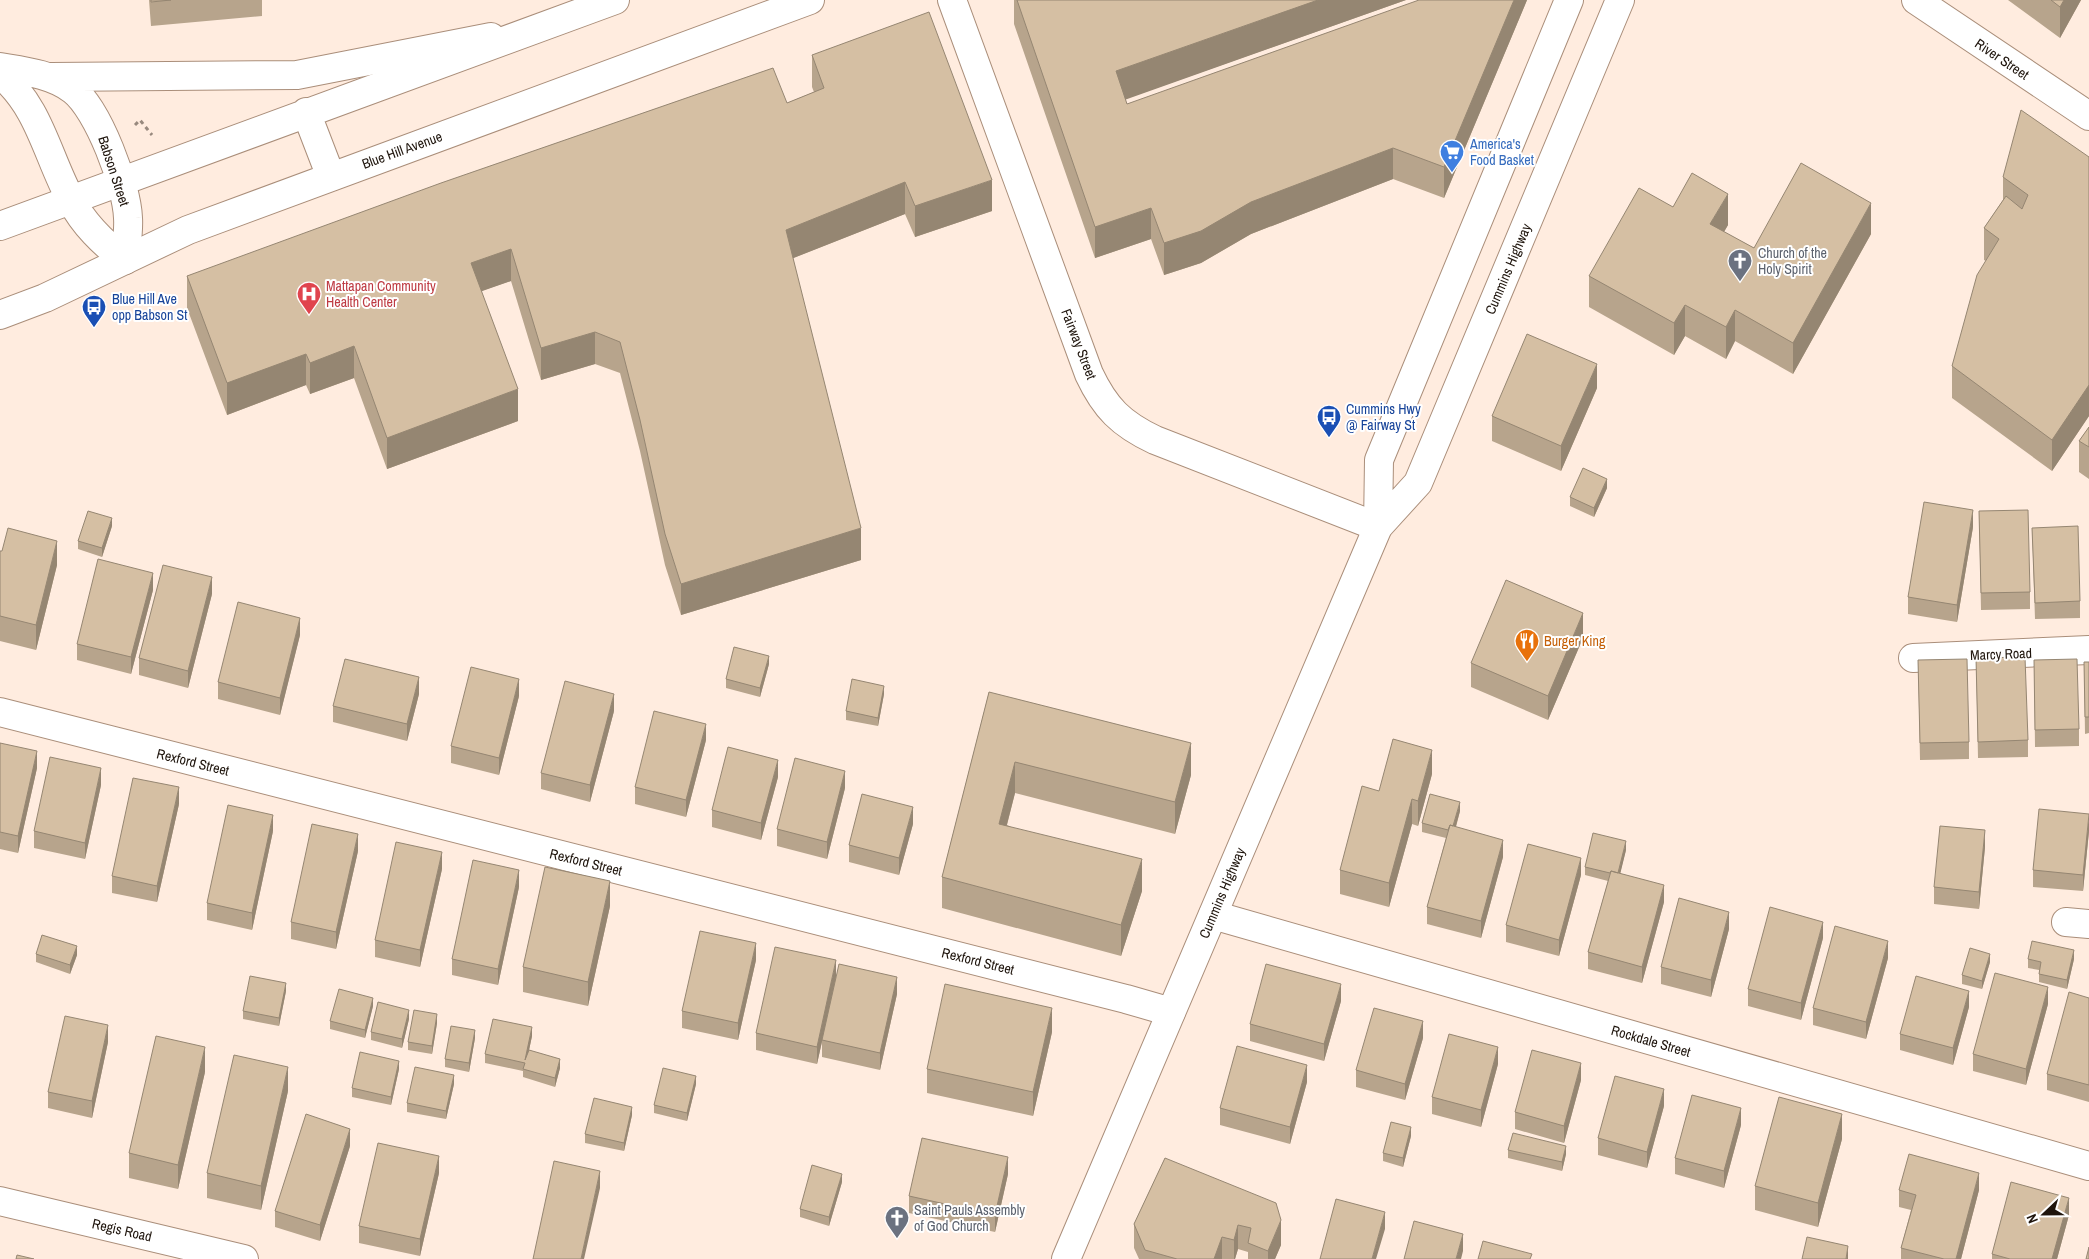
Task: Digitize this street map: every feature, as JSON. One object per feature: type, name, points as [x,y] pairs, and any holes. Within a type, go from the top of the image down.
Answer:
[{"type":"main road","points":[[0,226],[120,180],[615,0]]},
{"type":"main road","name":"Blue Hill Avenue","points":[[0,315],[45,298],[188,230],[810,0]]},
{"type":"main road","name":"Fairway Street","points":[[952,0],[1089,374],[1098,394],[1110,410],[1123,422],[1155,440],[1378,527]]},
{"type":"main road","name":"Cummins Highway","points":[[1378,527],[1379,460],[1569,0]]},
{"type":"main road","name":"Cummins Highway","points":[[1066,1259],[1378,527],[1418,483],[1620,0]]},
{"type":"main road","name":"River Street","points":[[1916,0],[2089,116]]},
{"type":"main road","points":[[51,77],[297,75],[539,27]]},
{"type":"main road","name":"Babson Street","points":[[0,67],[51,77],[72,89],[86,103],[105,140],[120,180],[128,218],[124,260]]},
{"type":"main road","points":[[0,74],[16,88],[28,104],[44,136],[70,199],[94,233],[124,260]]},
{"type":"main road","points":[[306,112],[330,177]]},
{"type":"main road","name":"Marcy Road","points":[[1913,658],[2089,650]]},
{"type":"main road","name":"Rexford Street","points":[[0,712],[1171,1012]]},
{"type":"main road","name":"Rockdale Street","points":[[1213,915],[2089,1166]]},
{"type":"main road","name":"Regis Road","points":[[0,1201],[244,1259]]},
{"type":"path","points":[[138,112],[140,120],[153,135]]},
{"type":"path","points":[[129,132],[140,120]]},
{"type":"building","points":[[151,0],[171,0],[151,2]]},
{"type":"building","points":[[1017,0],[1318,0],[1116,71],[1127,104],[1419,0],[1514,0],[1444,167],[1393,148],[1251,202],[1201,231],[1164,243],[1151,208],[1095,227]]},
{"type":"building","points":[[2051,0],[2064,0],[2060,7]]},
{"type":"building","points":[[929,12],[992,180],[915,206],[905,182],[786,230],[861,528],[681,584],[665,534],[640,420],[620,342],[595,332],[541,348],[511,249],[471,263],[518,389],[387,438],[354,346],[310,363],[306,354],[227,383],[187,276],[441,183],[773,68],[787,103],[824,88],[812,55]]},
{"type":"building","points":[[2021,110],[2089,157],[2089,385],[2052,440],[1952,366],[1977,275],[1999,239],[1984,228],[2006,196],[2022,209],[2028,195],[2003,177]]},
{"type":"building","points":[[1801,163],[1871,203],[1793,343],[1735,310],[1726,327],[1685,305],[1674,323],[1589,276],[1639,188],[1673,207],[1692,173],[1728,194],[1710,224],[1754,248]]},
{"type":"building","points":[[1527,334],[1597,364],[1561,446],[1492,416]]},
{"type":"building","points":[[2089,427],[2089,447],[2079,441]]},
{"type":"building","points":[[1583,468],[1607,479],[1594,508],[1570,497]]},
{"type":"building","points":[[1924,502],[1973,510],[1957,605],[1908,597]]},
{"type":"building","points":[[2028,510],[2030,592],[1981,593],[1979,511]]},
{"type":"building","points":[[88,511],[112,518],[102,548],[78,541]]},
{"type":"building","points":[[2078,526],[2080,601],[2035,603],[2032,528]]},
{"type":"building","points":[[8,528],[57,541],[36,625],[0,616],[0,551],[2,551]]},
{"type":"building","points":[[98,559],[153,573],[131,657],[77,644]]},
{"type":"building","points":[[163,565],[212,577],[188,671],[139,658]]},
{"type":"building","name":"Burger King","points":[[1506,580],[1583,613],[1548,696],[1471,663]]},
{"type":"building","points":[[238,602],[300,618],[280,698],[218,682]]},
{"type":"building","points":[[734,647],[769,656],[760,688],[726,679]]},
{"type":"building","points":[[2025,657],[2028,740],[1978,742],[1976,658]]},
{"type":"building","points":[[345,659],[419,677],[407,724],[333,706]]},
{"type":"building","points":[[1967,659],[1969,742],[1920,743],[1918,660]]},
{"type":"building","points":[[2077,659],[2079,729],[2035,730],[2034,660]]},
{"type":"building","points":[[2084,662],[2089,662],[2089,717],[2085,717]]},
{"type":"building","points":[[471,667],[519,679],[499,758],[451,746]]},
{"type":"building","points":[[852,679],[884,686],[878,718],[846,711]]},
{"type":"building","points":[[565,681],[614,694],[590,785],[541,773]]},
{"type":"building","points":[[989,692],[1191,743],[1175,802],[1015,762],[999,824],[1142,859],[1121,925],[942,877]]},
{"type":"building","points":[[654,711],[706,724],[686,800],[635,787]]},
{"type":"building","points":[[1393,739],[1432,750],[1418,801],[1412,799],[1389,883],[1340,870],[1362,786],[1379,791]]},
{"type":"building","points":[[0,743],[37,751],[18,836],[0,832]]},
{"type":"building","points":[[728,747],[778,760],[761,823],[712,810]]},
{"type":"building","points":[[50,757],[101,768],[85,843],[34,831]]},
{"type":"building","points":[[795,758],[845,771],[827,842],[777,829]]},
{"type":"building","points":[[133,778],[179,787],[157,886],[112,876]]},
{"type":"building","points":[[862,794],[913,807],[899,858],[849,845]]},
{"type":"building","points":[[1430,794],[1460,802],[1453,826],[1450,825],[1448,830],[1422,823]]},
{"type":"building","points":[[228,805],[273,815],[252,913],[207,903]]},
{"type":"building","points":[[2039,809],[2089,814],[2083,875],[2033,870]]},
{"type":"building","points":[[312,824],[358,834],[336,932],[291,922]]},
{"type":"building","points":[[1450,825],[1503,840],[1481,921],[1427,907]]},
{"type":"building","points":[[1940,826],[1985,830],[1979,892],[1934,887]]},
{"type":"building","points":[[1593,833],[1626,841],[1618,873],[1585,867]]},
{"type":"building","points":[[396,842],[442,852],[420,950],[375,940]]},
{"type":"building","points":[[1528,844],[1581,858],[1559,940],[1506,925]]},
{"type":"building","points":[[473,860],[519,870],[498,969],[452,959]]},
{"type":"building","points":[[545,867],[610,881],[588,982],[523,967]]},
{"type":"building","points":[[1611,871],[1664,885],[1642,967],[1588,952]]},
{"type":"building","points":[[1679,898],[1729,912],[1711,980],[1661,967]]},
{"type":"building","points":[[1770,907],[1823,922],[1801,1003],[1748,989]]},
{"type":"building","points":[[1835,926],[1888,941],[1866,1022],[1813,1008]]},
{"type":"building","points":[[700,931],[756,943],[738,1023],[682,1011]]},
{"type":"building","points":[[42,935],[77,946],[70,965],[36,954]]},
{"type":"building","points":[[2032,941],[2074,950],[2067,980],[2039,974],[2041,962],[2028,959]]},
{"type":"building","points":[[775,947],[836,960],[817,1047],[756,1033]]},
{"type":"building","points":[[1970,948],[1990,954],[1982,981],[1962,975]]},
{"type":"building","points":[[839,964],[897,977],[880,1053],[822,1040]]},
{"type":"building","points":[[1266,964],[1341,984],[1324,1044],[1250,1024]]},
{"type":"building","points":[[1995,973],[2048,987],[2026,1069],[1973,1054]]},
{"type":"building","points":[[250,976],[286,983],[279,1018],[243,1011]]},
{"type":"building","points":[[1916,976],[1969,991],[1953,1048],[1900,1034]]},
{"type":"building","points":[[945,984],[1052,1008],[1033,1092],[927,1069]]},
{"type":"building","points":[[339,989],[373,998],[365,1030],[330,1021]]},
{"type":"building","points":[[2069,992],[2089,998],[2089,1085],[2047,1074]]},
{"type":"building","points":[[378,1002],[409,1010],[402,1039],[371,1032]]},
{"type":"building","points":[[1374,1008],[1423,1021],[1405,1084],[1356,1070]]},
{"type":"building","points":[[414,1010],[437,1014],[432,1046],[408,1042]]},
{"type":"building","points":[[65,1016],[108,1025],[92,1101],[48,1092]]},
{"type":"building","points":[[493,1019],[532,1027],[525,1060],[529,1050],[560,1059],[555,1078],[523,1069],[525,1063],[485,1054]]},
{"type":"building","points":[[451,1026],[475,1030],[469,1063],[445,1059]]},
{"type":"building","points":[[1449,1034],[1498,1047],[1481,1110],[1432,1097]]},
{"type":"building","points":[[156,1036],[205,1047],[178,1165],[129,1153]]},
{"type":"building","points":[[1237,1046],[1307,1065],[1290,1127],[1220,1108]]},
{"type":"building","points":[[1532,1050],[1581,1063],[1564,1126],[1515,1112]]},
{"type":"building","points":[[360,1052],[399,1061],[391,1097],[352,1088]]},
{"type":"building","points":[[234,1055],[288,1067],[261,1186],[207,1173]]},
{"type":"building","points":[[415,1067],[454,1075],[446,1111],[407,1103]]},
{"type":"building","points":[[663,1068],[696,1076],[687,1113],[654,1105]]},
{"type":"building","points":[[1615,1076],[1664,1089],[1647,1152],[1598,1138]]},
{"type":"building","points":[[1692,1095],[1741,1108],[1724,1171],[1675,1158]]},
{"type":"building","points":[[1779,1097],[1842,1114],[1818,1203],[1755,1186]]},
{"type":"building","points":[[594,1098],[632,1107],[624,1143],[585,1134]]},
{"type":"building","points":[[306,1114],[350,1129],[320,1225],[275,1211]]},
{"type":"building","points":[[1391,1122],[1411,1127],[1403,1158],[1383,1153]]},
{"type":"building","points":[[1513,1133],[1566,1146],[1562,1162],[1508,1150]]},
{"type":"building","points":[[922,1138],[1008,1157],[995,1215],[909,1196]]},
{"type":"building","points":[[378,1143],[439,1156],[420,1239],[359,1226]]},
{"type":"building","points":[[1909,1154],[1979,1173],[1956,1259],[1944,1259],[1901,1248],[1916,1195],[1899,1190]]},
{"type":"building","points":[[1165,1158],[1276,1203],[1281,1220],[1268,1251],[1248,1243],[1251,1228],[1238,1225],[1234,1240],[1222,1237],[1214,1259],[1177,1259],[1145,1250],[1134,1224]]},
{"type":"building","points":[[554,1161],[600,1171],[581,1259],[533,1259]]},
{"type":"building","points":[[812,1165],[842,1174],[829,1217],[800,1209]]},
{"type":"building","points":[[2011,1182],[2069,1198],[2052,1259],[2010,1259],[1992,1254]]},
{"type":"building","points":[[1336,1199],[1385,1212],[1372,1259],[1320,1259]]},
{"type":"building","points":[[1414,1221],[1463,1234],[1456,1259],[1404,1259]]},
{"type":"building","points":[[1807,1237],[1848,1246],[1846,1259],[1802,1259]]},
{"type":"building","points":[[1483,1241],[1532,1254],[1530,1259],[1478,1259]]},
{"type":"building","points":[[2089,1247],[2089,1259],[2086,1259]]},
{"type":"building","points":[[17,1255],[34,1259],[16,1259]]},
{"type":"place","name":"America's Food Basket","points":[[1452,173]]},
{"type":"place","name":"Church of the Holy Spirit","points":[[1740,282]]},
{"type":"place","name":"Mattapan Community Health Center","points":[[309,315]]},
{"type":"place","name":"Blue Hill Ave opp Babson St","points":[[94,328]]},
{"type":"place","name":"Cummins Hwy @ Fairway St","points":[[1329,438]]},
{"type":"place","name":"Burger King","points":[[1527,662]]},
{"type":"place","name":"Saint Pauls Assembly of God Church","points":[[897,1239]]}]
